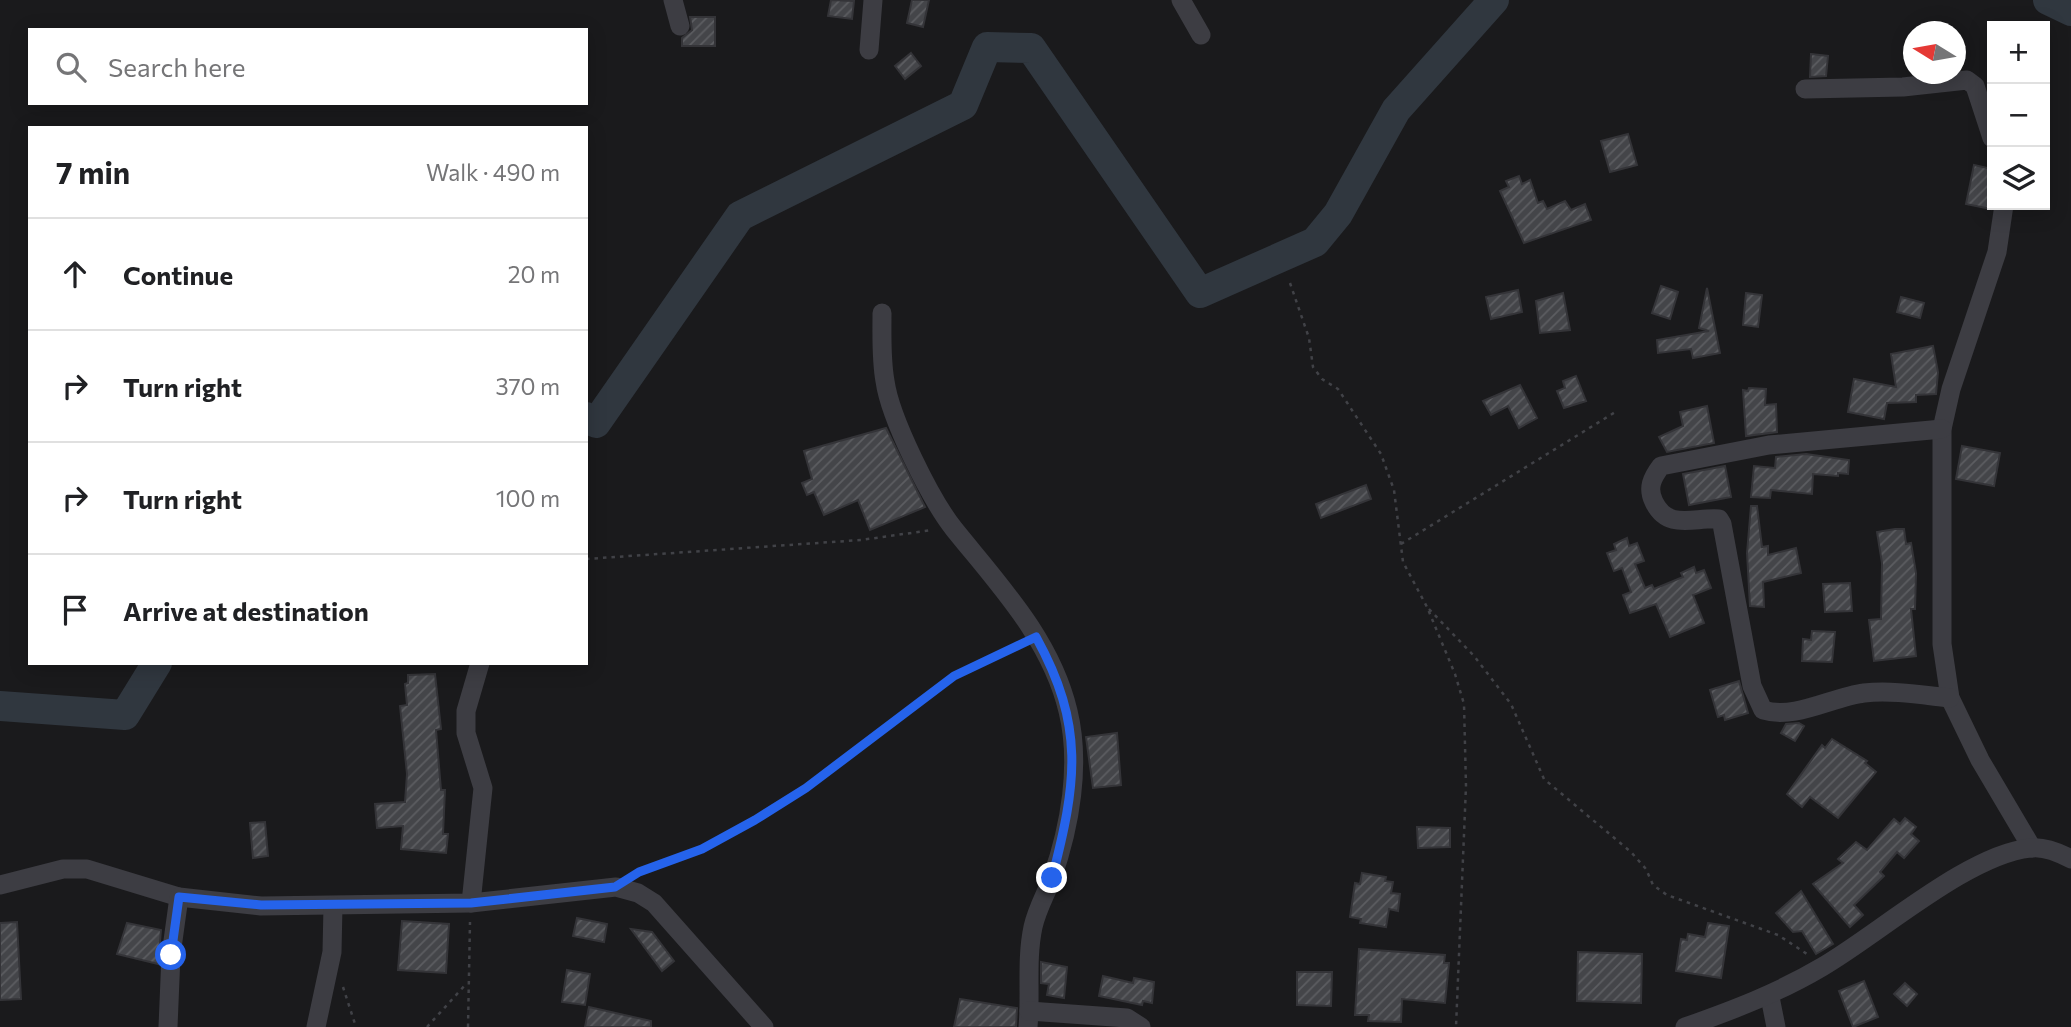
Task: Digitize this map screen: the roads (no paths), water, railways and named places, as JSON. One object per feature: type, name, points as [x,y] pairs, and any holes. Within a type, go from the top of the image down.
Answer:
[{"type":"street","points":[[673,0],[680,26]]},
{"type":"street","points":[[869,50],[873,0]]},
{"type":"street","points":[[1181,0],[1201,35]]},
{"type":"street","points":[[1805,89],[1903,87],[1967,80],[1975,86],[1987,123]]},
{"type":"street","points":[[2003,210],[1997,252],[1951,389],[1942,429],[1942,644],[1950,698],[1980,760],[2032,848]]},
{"type":"street","points":[[882,313],[882,362],[892,407],[930,489],[953,527],[997,578],[1036,637],[1052,666],[1068,711],[1074,750],[1071,793],[1063,835],[1033,930],[1028,1019],[1127,1018],[1141,1027]]},
{"type":"street","points":[[1942,429],[1769,445],[1661,466],[1653,477],[1649,492],[1658,510],[1669,520],[1688,522],[1719,519],[1722,524],[1752,686],[1763,710],[1786,712],[1863,693],[1900,693],[1950,698]]},
{"type":"street","points":[[471,903],[483,788],[466,733],[466,711],[479,665]]},
{"type":"street","points":[[1685,1027],[1770,997],[1825,966],[1960,876],[2006,855],[2032,848],[2059,852],[2071,859]]},
{"type":"street","points":[[0,885],[63,869],[87,869],[179,897],[261,905],[333,906],[471,903],[615,887],[638,893],[654,903],[764,1027]]},
{"type":"street","points":[[167,1027],[171,955],[179,897]]},
{"type":"street","points":[[316,1027],[332,952],[333,906]]},
{"type":"street","points":[[1770,997],[1776,1027]]},
{"type":"waterway","points":[[588,418],[596,423],[740,216],[963,105],[987,47],[1031,48],[1200,293],[1315,242],[1338,214],[1396,110],[1494,0]]},
{"type":"waterway","points":[[2048,0],[2071,11]]},
{"type":"waterway","points":[[0,706],[125,715],[156,665]]}]
